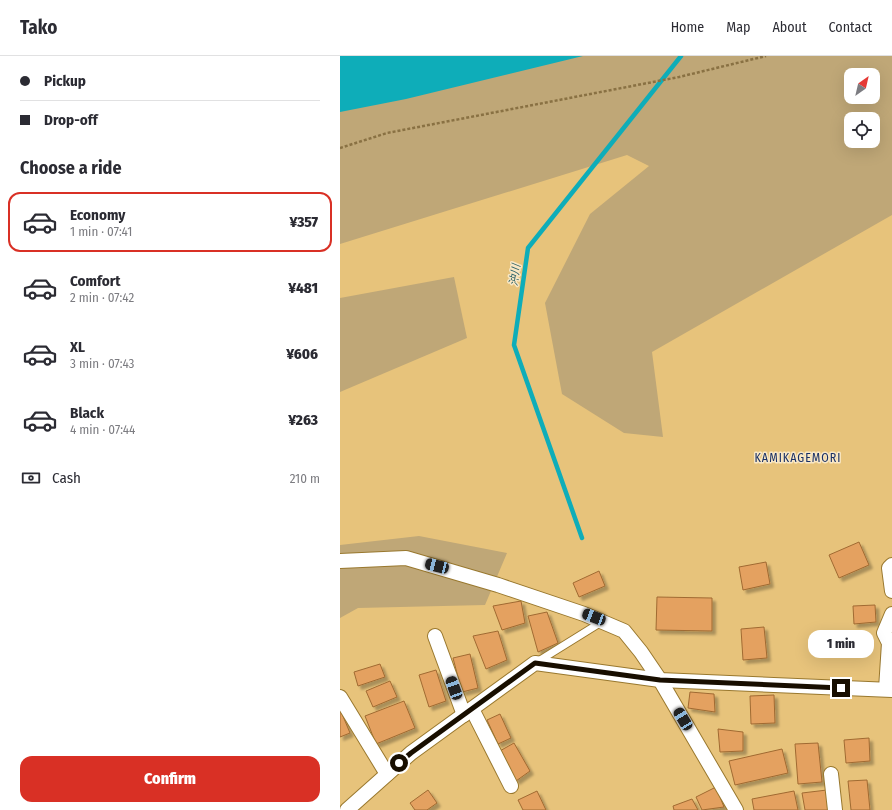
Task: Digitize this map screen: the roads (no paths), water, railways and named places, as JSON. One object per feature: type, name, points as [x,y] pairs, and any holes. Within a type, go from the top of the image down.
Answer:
[{"type":"street","points":[[340,561],[406,558],[485,580],[603,621],[624,631],[641,652],[660,680],[736,810]]},
{"type":"street","points":[[892,565],[889,568],[892,591]]},
{"type":"street","points":[[347,810],[411,753],[535,663],[660,680],[889,690],[889,643],[884,633],[892,614]]},
{"type":"street","points":[[435,636],[468,712],[511,786]]},
{"type":"street","points":[[340,697],[387,774]]},
{"type":"street","points":[[831,774],[835,810]]},
{"type":"lane","points":[[535,663],[603,621]]},
{"type":"water","points":[[340,56],[583,56],[406,99],[340,112]]},
{"type":"waterway","name":"沖川","points":[[582,538],[514,345],[528,248],[681,56]]},
{"type":"district","name":"KAMIKAGEMORI","points":[[798,458]]}]
